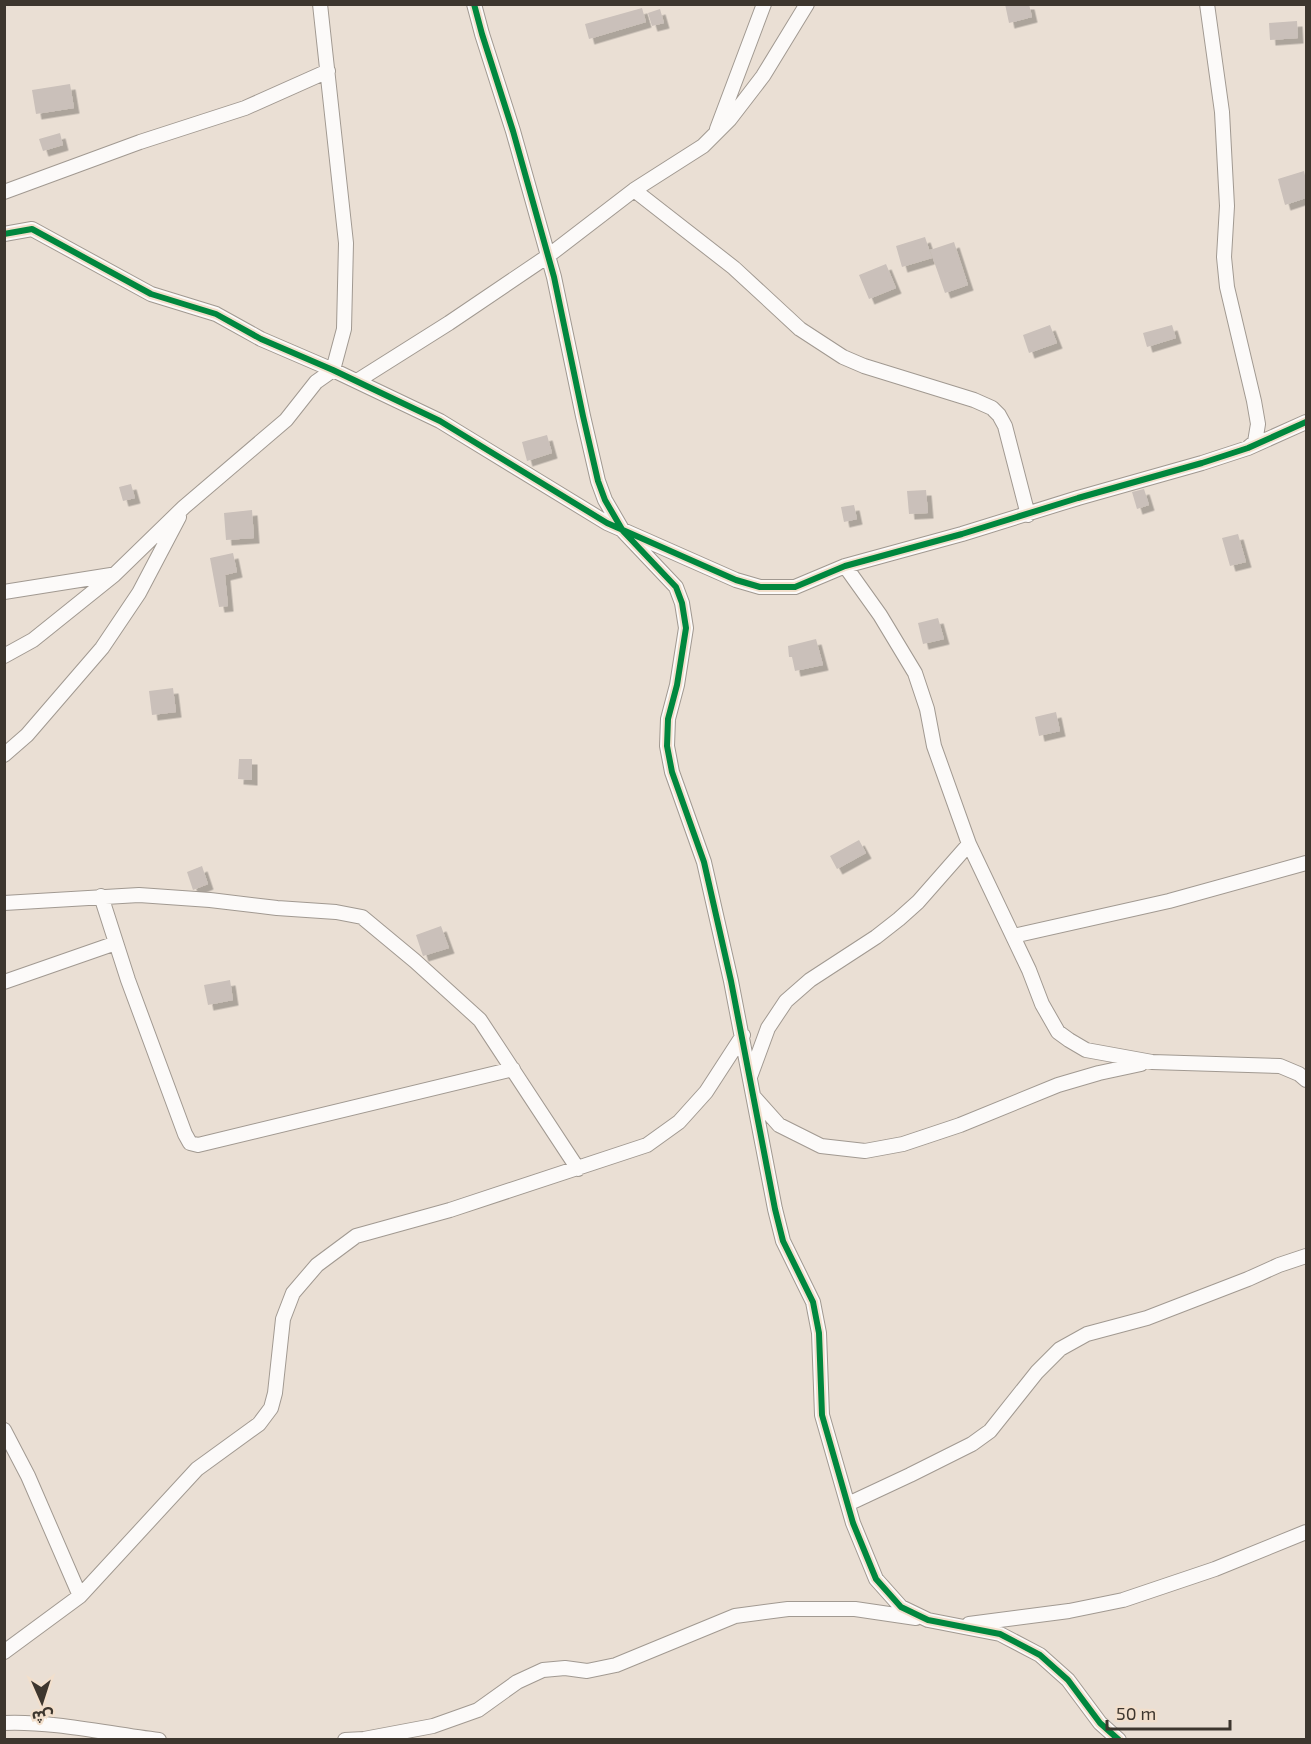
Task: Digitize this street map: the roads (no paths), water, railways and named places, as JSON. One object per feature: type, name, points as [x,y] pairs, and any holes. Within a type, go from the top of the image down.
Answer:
[{"type":"street","points":[[4,656],[33,640],[114,575],[184,507],[286,420],[316,382],[333,370],[344,329],[346,243],[320,4]]},
{"type":"street","points":[[474,4],[513,130],[548,256],[598,481],[605,500],[623,531],[676,587],[682,603],[686,628],[677,685],[668,719],[667,746],[672,772],[704,862],[743,1035],[752,1096],[774,1209],[783,1241],[813,1302],[819,1333],[822,1415],[853,1523],[876,1579],[902,1607],[928,1620]]},
{"type":"street","points":[[714,134],[764,4]]},
{"type":"street","points":[[357,381],[449,323],[548,256],[633,190],[703,146],[730,119],[763,76],[807,4]]},
{"type":"street","points":[[1207,4],[1222,112],[1227,206],[1224,257],[1227,287],[1258,424],[1255,442],[1248,448]]},
{"type":"street","points":[[4,192],[140,142],[245,108],[328,71]]},
{"type":"street","points":[[633,190],[734,268],[800,329],[843,357],[992,408],[1005,426],[1028,515]]},
{"type":"street","points":[[4,234],[32,229],[151,294],[216,314],[261,339],[333,370],[440,421],[607,523],[736,580],[760,587],[795,587],[844,566],[1028,515],[1078,498],[1202,463],[1248,448],[1306,422]]},
{"type":"street","points":[[4,755],[27,735],[102,648],[139,593],[184,507]]},
{"type":"street","points":[[844,566],[880,615],[915,673],[927,709],[934,746],[969,844],[1013,936],[1042,1004],[1058,1032],[1086,1050],[1152,1062],[1280,1066],[1299,1074],[1306,1080]]},
{"type":"street","points":[[4,592],[114,575]]},
{"type":"street","points":[[749,1077],[768,1028],[786,1001],[810,980],[876,938],[899,919],[918,902],[969,844]]},
{"type":"street","points":[[1013,936],[1169,901],[1306,863]]},
{"type":"street","points":[[4,903],[138,895],[336,912],[362,917],[480,1020],[578,1169]]},
{"type":"street","points":[[101,896],[151,1044],[190,1143],[198,1145],[513,1069]]},
{"type":"street","points":[[4,982],[116,943]]},
{"type":"street","points":[[4,1652],[80,1596],[196,1469],[259,1424],[271,1408],[275,1393],[283,1319],[293,1293],[317,1265],[356,1236],[450,1210],[647,1145],[679,1122],[706,1092],[743,1035]]},
{"type":"street","points":[[752,1096],[778,1125],[821,1146],[865,1151],[903,1144],[960,1125],[1058,1084],[1152,1062]]},
{"type":"street","points":[[848,1504],[972,1444],[990,1431],[1037,1372],[1060,1349],[1087,1334],[1147,1318],[1306,1256]]},
{"type":"street","points":[[4,1430],[28,1476],[80,1596]]},
{"type":"street","points":[[958,1625],[1070,1611],[1123,1600],[1215,1569],[1306,1532]]},
{"type":"street","points":[[345,1740],[364,1739],[433,1726],[478,1710],[518,1682],[543,1670],[565,1668],[587,1671],[616,1665],[735,1616],[788,1609],[855,1609],[1000,1634],[1040,1655],[1068,1680],[1100,1723],[1119,1740]]},
{"type":"street","points":[[4,1724],[58,1726],[159,1740]]}]
